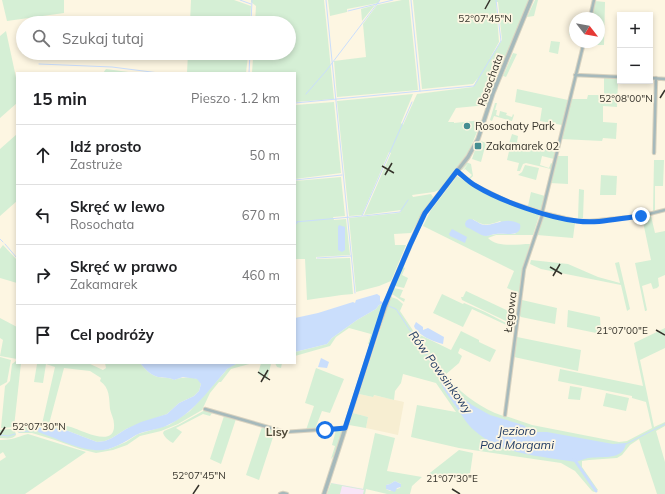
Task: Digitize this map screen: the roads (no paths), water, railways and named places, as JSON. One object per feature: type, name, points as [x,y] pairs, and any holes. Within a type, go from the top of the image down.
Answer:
[{"type":"street","name":"Rosochata","points":[[324,494],[384,306],[423,216],[471,153],[482,132],[493,93],[531,0]]},
{"type":"street","points":[[591,12],[594,0]]},
{"type":"street","name":"Łęgowa","points":[[505,415],[523,276],[542,213],[582,48]]},
{"type":"street","points":[[575,75],[617,77]]},
{"type":"street","points":[[654,153],[656,78],[665,79]]},
{"type":"street","points":[[457,171],[478,188],[509,202],[542,213],[577,221],[646,215],[665,210]]},
{"type":"street","points":[[205,409],[285,432],[345,428]]},
{"type":"street","points":[[280,494],[287,494]]},
{"type":"water","points":[[469,219],[485,225],[511,221],[520,224],[520,228],[519,231],[512,234],[484,236],[466,227],[466,221]]},
{"type":"water","points":[[339,225],[345,227],[345,250],[342,252],[338,250]]},
{"type":"water","points":[[452,229],[467,237],[465,243],[450,236],[449,234]]},
{"type":"water","points":[[377,294],[380,296],[380,301],[383,302],[376,309],[357,320],[332,338],[327,344],[296,352],[296,318],[318,313],[353,302],[355,303],[356,300]]},
{"type":"water","points":[[416,322],[423,327],[423,330],[428,328],[444,337],[443,344],[422,335],[414,326]]},
{"type":"water","points":[[321,358],[329,362],[327,368],[318,367]]},
{"type":"water","points":[[141,364],[236,364],[227,369],[199,402],[177,420],[164,427],[140,433],[111,448],[105,450],[87,449],[38,432],[39,428],[63,429],[97,442],[105,441],[141,422],[167,414],[179,403],[194,396],[199,391],[201,384],[197,379],[183,377],[174,380],[155,376],[146,370]]},
{"type":"water","name":"Jezioro Pod Morgami","points":[[440,375],[454,391],[472,405],[490,415],[523,425],[534,432],[547,432],[613,444],[626,443],[624,449],[621,453],[616,455],[588,458],[576,462],[522,453],[497,445],[486,439],[469,425],[445,391],[441,383]]},
{"type":"water","points":[[395,481],[401,484],[401,487],[397,488],[395,492],[386,489],[386,485]]},
{"type":"waterway","points":[[240,0],[251,4]]},
{"type":"waterway","points":[[251,16],[252,0]]},
{"type":"waterway","points":[[326,0],[355,293]]},
{"type":"waterway","points":[[306,94],[326,71],[380,0]]},
{"type":"waterway","points":[[348,11],[393,0]]},
{"type":"waterway","points":[[411,0],[420,91]]},
{"type":"waterway","points":[[296,103],[474,86],[501,41],[496,0]]},
{"type":"waterway","points":[[249,72],[250,60]]},
{"type":"waterway","points":[[39,64],[112,67],[151,72]]},
{"type":"waterway","points":[[296,222],[362,216],[412,102]]},
{"type":"waterway","points":[[296,180],[342,175]]},
{"type":"waterway","points":[[363,216],[400,212],[408,200]]},
{"type":"waterway","points":[[0,239],[3,242]]},
{"type":"waterway","points":[[5,244],[16,257]]},
{"type":"waterway","points":[[317,258],[351,256]]},
{"type":"waterway","name":"Rów Powsinkowy","points":[[381,303],[396,309],[440,376]]},
{"type":"waterway","name":"Rów Powsinkowy","points":[[626,444],[665,424]]},
{"type":"waterway","name":"Rów Powsinkowy","points":[[19,432],[39,430]]},
{"type":"waterway","name":"Rów Powsinkowy","points":[[0,435],[8,436],[15,434]]},
{"type":"waterway","points":[[574,459],[596,491]]},
{"type":"place","name":"Rosochaty Park","points":[[467,126]]},
{"type":"place","name":"Zakamarek 02","points":[[478,146]]},
{"type":"district","name":"Lisy","points":[[277,431]]}]
